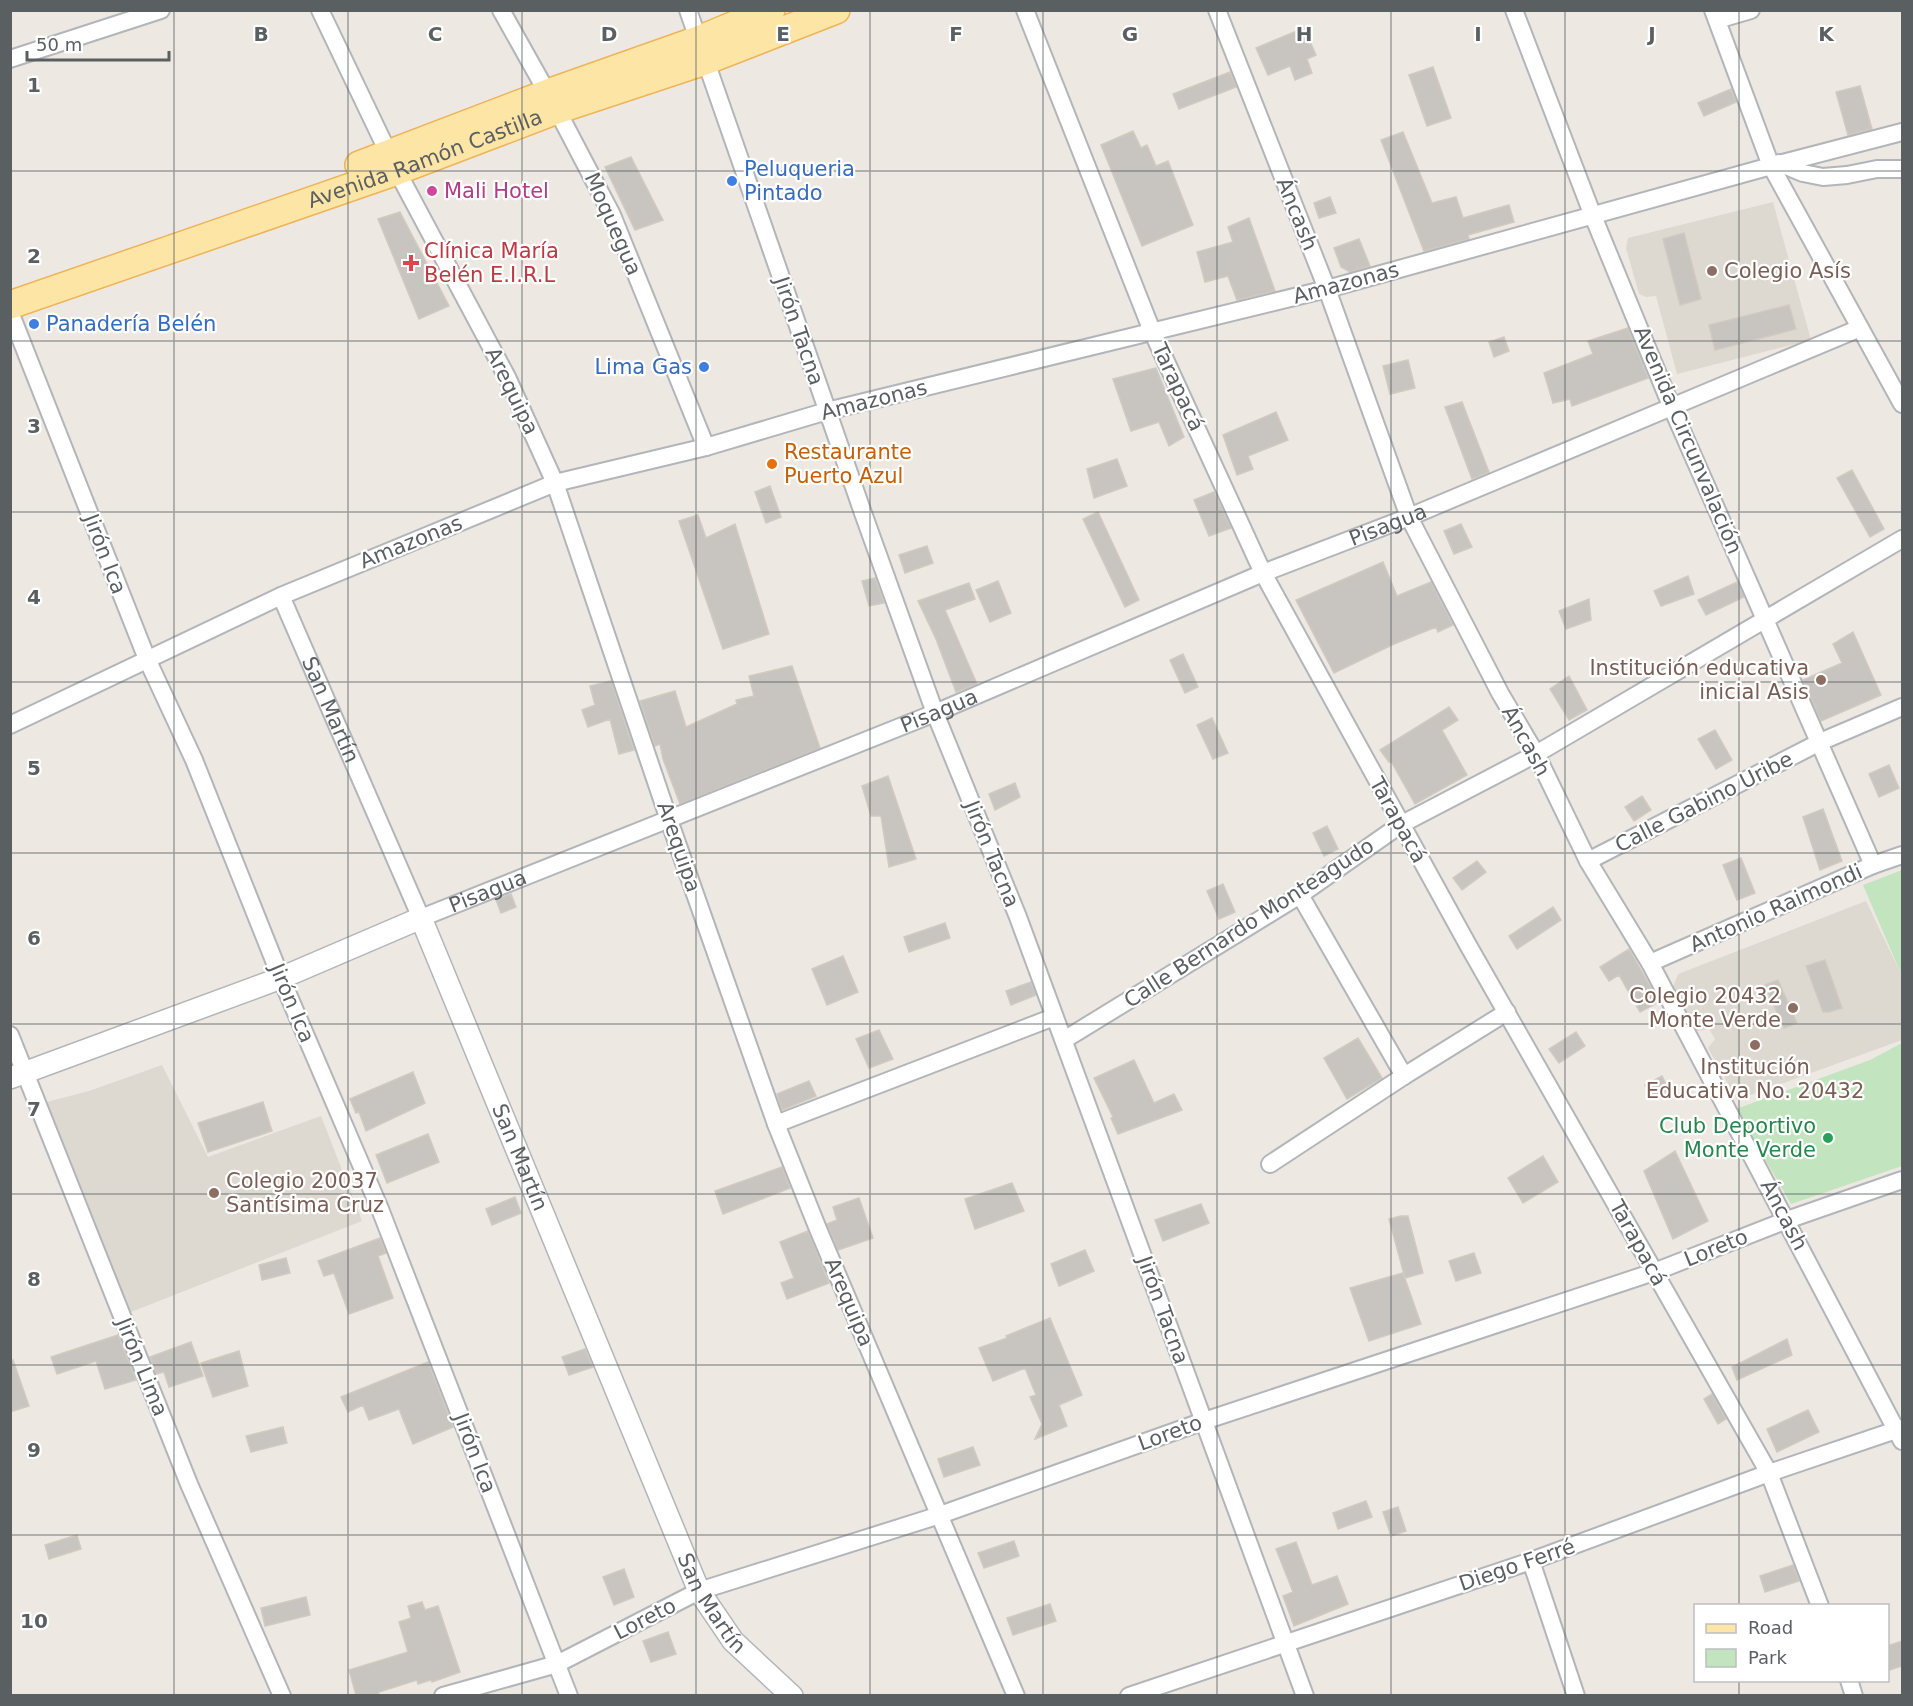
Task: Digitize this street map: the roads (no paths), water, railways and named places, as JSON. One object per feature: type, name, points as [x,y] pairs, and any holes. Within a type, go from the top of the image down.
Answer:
[{"type":"main road","name":"Avenida Ramón Castilla","points":[[702,51],[771,10]]},
{"type":"main road","name":"Avenida Ramón Castilla","points":[[10,305],[553,101],[702,51],[837,10]]},
{"type":"main road","name":"Avenida Ramón Castilla","points":[[10,286],[392,163]]},
{"type":"street","points":[[10,59],[161,10]]},
{"type":"street","name":"Arequipa","points":[[320,10],[392,163],[507,377],[555,483],[669,820],[776,1124],[818,1229],[1016,1695]]},
{"type":"street","name":"Moquegua","points":[[501,10],[553,101],[612,215],[706,447]]},
{"type":"street","name":"Jirón Tacna","points":[[688,10],[935,713],[1018,917],[1305,1695]]},
{"type":"street","name":"Tarapacá","points":[[1025,10],[1152,331],[1263,573],[1400,825],[1769,1473],[1820,1604]]},
{"type":"street","name":"Áncash","points":[[1216,10],[1327,289],[1409,517],[1500,693],[1536,754],[1587,861],[1650,963],[1901,1433]]},
{"type":"street","name":"Avenida Circunvalación","points":[[1514,10],[1593,216],[1672,408],[1873,865]]},
{"type":"street","points":[[1751,10],[1715,15],[1775,164],[1902,404]]},
{"type":"street","name":"Amazonas","points":[[10,725],[281,596],[555,483],[706,447],[827,411],[1327,289],[1775,164],[1902,132]]},
{"type":"street","points":[[1775,164],[1823,177],[1876,169],[1902,169]]},
{"type":"street","name":"Jirón Ica","points":[[10,312],[147,659],[194,760],[281,978],[380,1209],[569,1695]]},
{"type":"street","name":"Pisagua","points":[[18,1075],[281,978],[422,918],[935,713],[1263,573],[1409,517],[1860,328]]},
{"type":"street","name":"Calle Bernardo Monteagudo","points":[[1064,1040],[1300,895],[1400,825],[1536,754],[1902,538]]},
{"type":"street","name":"San Martín","points":[[281,596],[422,918],[699,1591],[733,1641],[792,1695]]},
{"type":"street","name":"Calle Gabino Uribe","points":[[1587,861],[1820,742],[1902,706]]},
{"type":"street","name":"Antonio Raimondi","points":[[1650,963],[1873,865],[1902,855]]},
{"type":"street","points":[[1300,895],[1404,1076]]},
{"type":"street","points":[[1270,1164],[1507,1012]]},
{"type":"street","points":[[776,1124],[1054,1017]]},
{"type":"street","name":"Jirón Lima","points":[[10,1035],[18,1075],[189,1484],[282,1695]]},
{"type":"street","name":"Loreto","points":[[443,1695],[557,1664],[699,1591],[940,1515],[1204,1421],[1654,1272],[1787,1220],[1902,1180]]},
{"type":"street","name":"Diego Ferré","points":[[1129,1695],[1531,1561],[1769,1473],[1901,1433]]},
{"type":"street","points":[[1531,1561],[1576,1695]]},
{"type":"place","name":"Peluqueria Pintado","points":[[732,181]]},
{"type":"place","name":"Mali Hotel","points":[[432,191]]},
{"type":"place","name":"Clínica María Belén E.I.R.L","points":[[411,263]]},
{"type":"place","name":"Colegio Asís","points":[[1712,271]]},
{"type":"place","name":"Panadería Belén","points":[[34,324]]},
{"type":"place","name":"Lima Gas","points":[[704,367]]},
{"type":"place","name":"Restaurante Puerto Azul","points":[[772,464]]},
{"type":"place","name":"Institución educativa inicial Asis","points":[[1821,680]]},
{"type":"place","name":"Colegio 20432 Monte Verde","points":[[1793,1008]]},
{"type":"place","name":"Institución Educativa No. 20432","points":[[1755,1045]]},
{"type":"place","name":"Club Deportivo Monte Verde","points":[[1828,1138]]},
{"type":"place","name":"Colegio 20037 Santísima Cruz","points":[[214,1193]]}]
